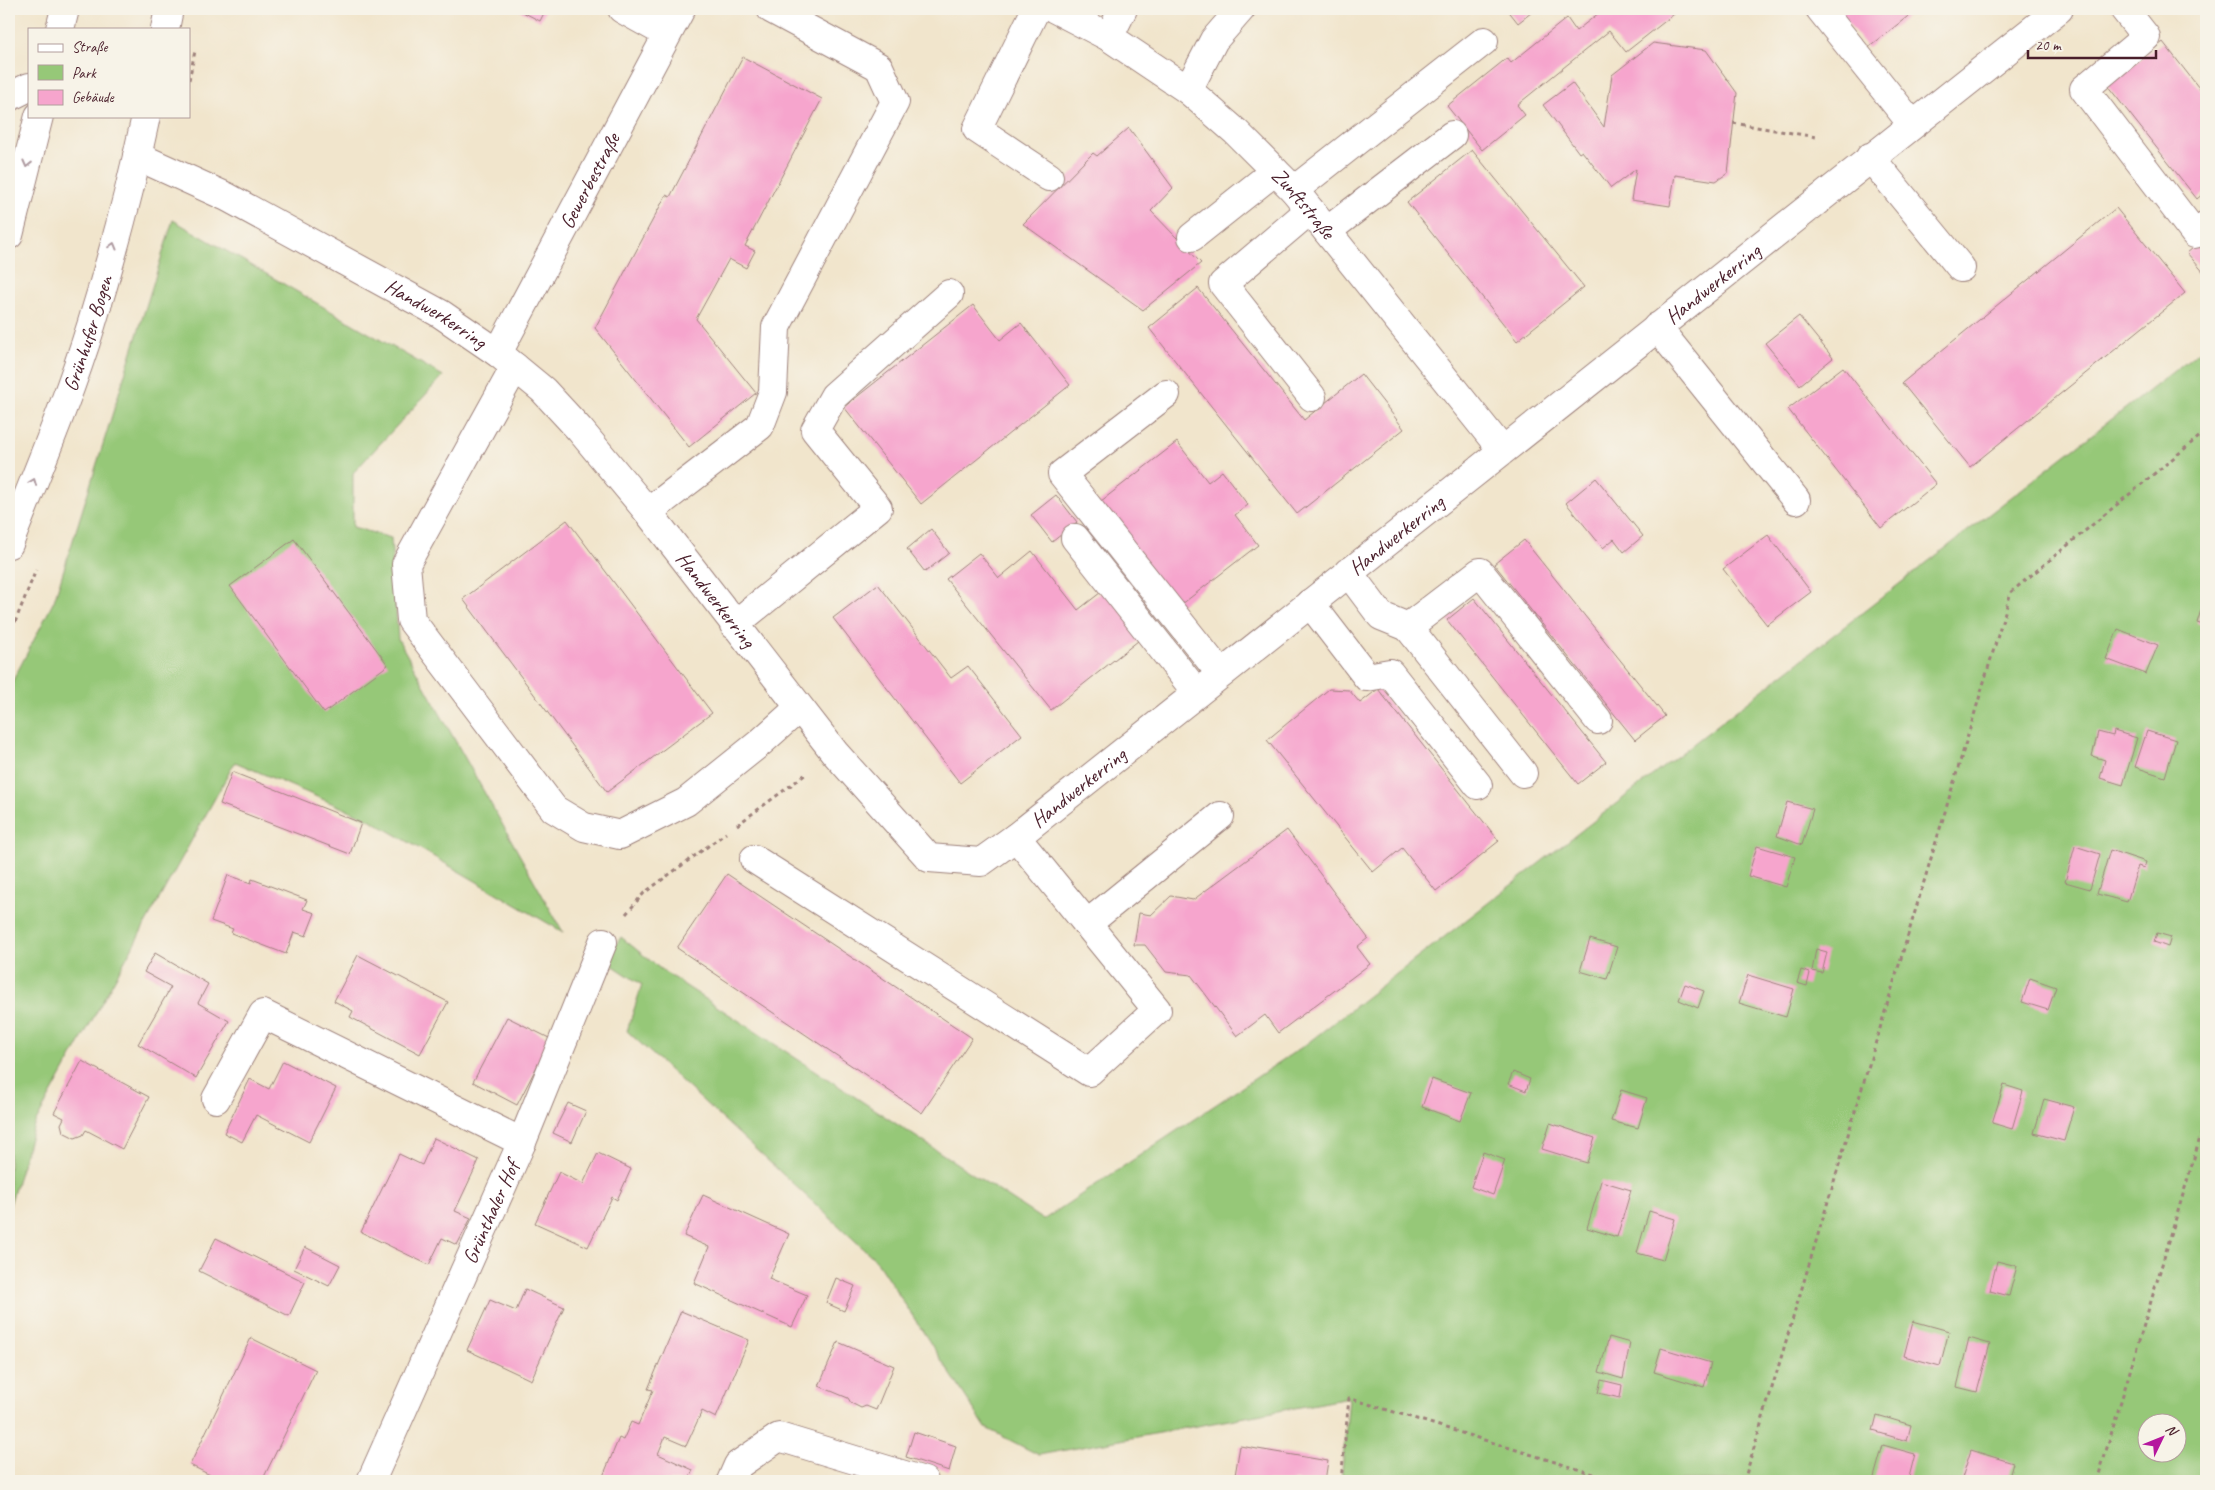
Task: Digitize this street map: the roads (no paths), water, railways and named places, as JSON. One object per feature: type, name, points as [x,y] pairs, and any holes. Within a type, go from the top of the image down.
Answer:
[{"type":"street","points":[[60,28],[65,9]]},
{"type":"street","points":[[165,28],[169,9]]},
{"type":"street","points":[[622,9],[667,34]]},
{"type":"street","name":"Gewerbestraße","points":[[681,9],[406,564],[411,620],[554,809],[584,827],[620,835],[686,802],[761,742],[799,708]]},
{"type":"street","points":[[648,512],[760,426],[773,392],[776,328],[895,102],[879,67],[771,9]]},
{"type":"street","points":[[1036,9],[977,129],[1049,177]]},
{"type":"street","name":"Zunftstraße","points":[[1055,9],[1109,36],[1188,90],[1236,132],[1293,190],[1328,231],[1502,450]]},
{"type":"street","points":[[1109,36],[1123,9]]},
{"type":"street","points":[[1188,90],[1214,40],[1242,9]]},
{"type":"street","points":[[1820,9],[1912,124]]},
{"type":"street","name":"Handwerkerring","points":[[137,156],[227,197],[441,314],[506,360],[543,390],[580,430],[648,512],[835,753],[929,858],[981,862],[1197,693],[1870,157],[2059,9]]},
{"type":"street","points":[[2124,9],[2146,37],[2084,89],[2195,234],[2206,225]]},
{"type":"street","points":[[1192,237],[1293,190],[1484,41]]},
{"type":"street","points":[[9,97],[28,88]]},
{"type":"street","points":[[9,235],[38,118]]},
{"type":"street","name":"Grünhufer Bogen","points":[[9,544],[91,327],[146,118]]},
{"type":"street","points":[[1328,231],[1452,135]]},
{"type":"street","points":[[1870,157],[1961,268]]},
{"type":"street","points":[[1293,190],[1223,284],[1312,398]]},
{"type":"street","points":[[734,625],[878,508],[815,430],[834,396],[948,294]]},
{"type":"street","points":[[1657,327],[1796,500]]},
{"type":"street","points":[[1166,394],[1062,474],[1221,674]]},
{"type":"street","points":[[1075,538],[1197,693]]},
{"type":"street","points":[[1348,572],[1382,616],[1408,627],[1523,773]]},
{"type":"street","points":[[1408,627],[1480,572],[1598,720]]},
{"type":"street","points":[[1310,603],[1367,677],[1390,673],[1478,785]]},
{"type":"street","points":[[1087,924],[1220,816]]},
{"type":"street","points":[[754,859],[1089,1072],[1157,1010],[1016,836]]},
{"type":"street","name":"Grünthaler Hof","points":[[371,1481],[522,1142],[603,942]]},
{"type":"street","points":[[216,1099],[263,1014],[522,1142]]},
{"type":"street","points":[[731,1481],[738,1465],[779,1437],[924,1481]]}]
